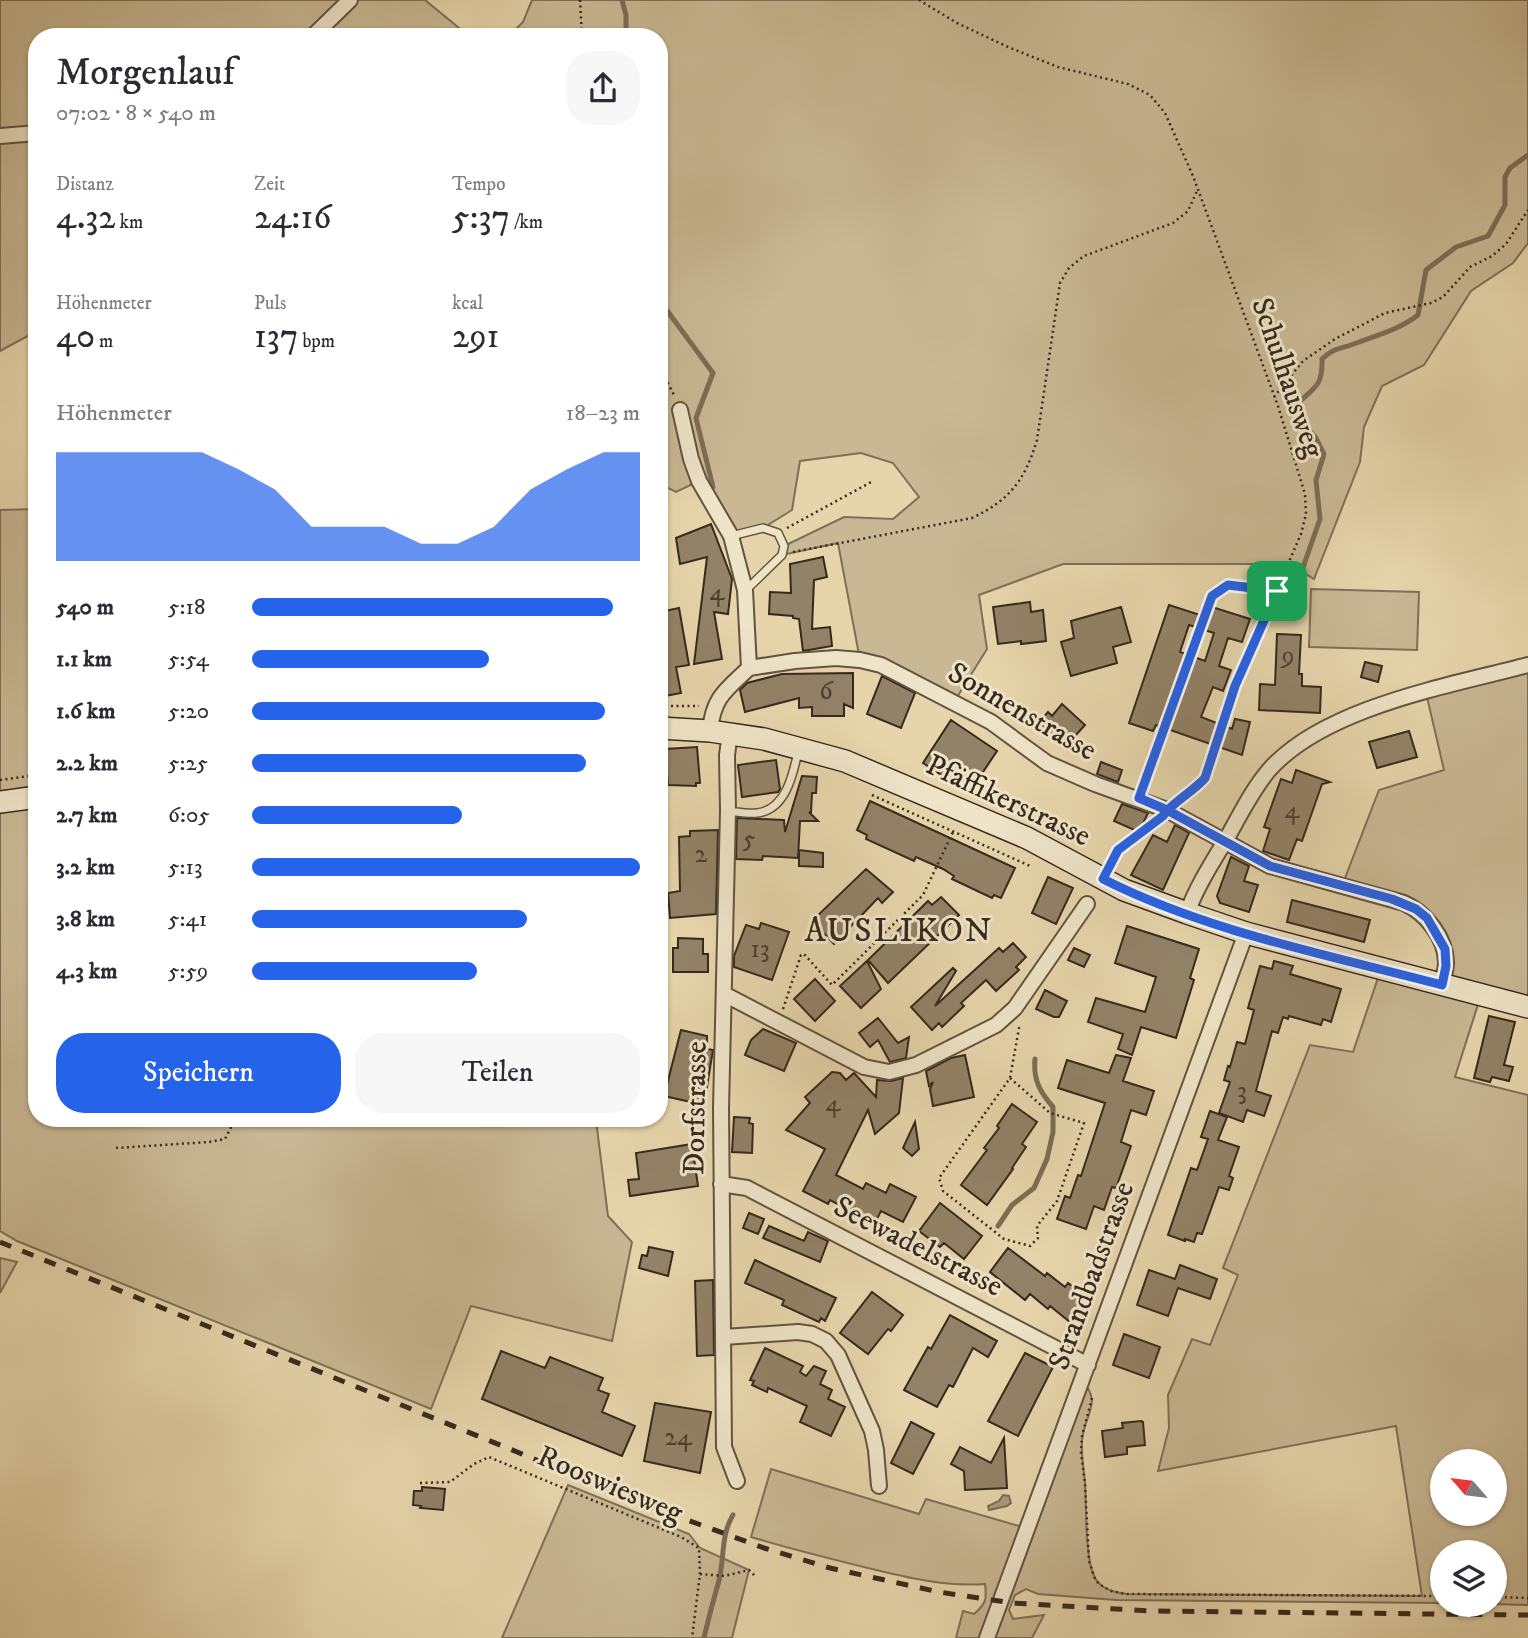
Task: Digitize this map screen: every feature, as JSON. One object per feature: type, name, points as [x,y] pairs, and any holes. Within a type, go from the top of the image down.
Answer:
[{"type":"main road","name":"Pfäffikerstrasse","points":[[668,727],[717,725],[845,761],[999,825],[1066,857],[1124,890],[1186,913],[1246,933],[1528,1007]]},
{"type":"main road","points":[[0,802],[28,798]]},
{"type":"street","points":[[321,28],[350,0]]},
{"type":"street","points":[[0,136],[28,134]]},
{"type":"street","points":[[680,411],[691,459],[699,481],[731,537],[745,590],[749,668],[724,692],[717,725]]},
{"type":"street","name":"Sonnenstrasse","points":[[749,668],[836,658],[881,665],[991,722],[1047,763],[1167,810],[1270,866],[1392,899],[1416,909],[1427,918],[1445,949],[1446,966],[1442,985]]},
{"type":"street","points":[[1186,913],[1194,892],[1271,769],[1291,752],[1323,730],[1369,709],[1528,665]]},
{"type":"street","name":"Dorfstrasse","points":[[717,725],[727,755],[728,811],[721,1184],[724,1447],[737,1481]]},
{"type":"street","points":[[724,994],[863,1067],[889,1072],[916,1065],[996,1025],[1006,1017],[1087,904]]},
{"type":"street","name":"Strandbadstrasse","points":[[987,1638],[1246,933]]},
{"type":"street","name":"Seewadelstrasse","points":[[721,1184],[747,1188],[1088,1365]]},
{"type":"street","points":[[724,1337],[798,1332],[812,1334],[826,1341],[838,1356],[872,1431],[878,1486]]},
{"type":"lane","points":[[731,537],[763,528],[778,533],[784,546],[782,555],[745,590]]},
{"type":"lane","points":[[728,811],[759,813],[772,807],[784,794],[792,779],[799,747]]},
{"type":"path","points":[[580,0],[582,28]]},
{"type":"path","name":"Schulhausweg","points":[[919,0],[957,23],[1008,47],[1058,66],[1128,84],[1150,95],[1165,113],[1193,176],[1274,397],[1305,494],[1306,514],[1301,534],[1235,686],[1205,778],[1195,790],[1118,850],[1103,879]]},
{"type":"path","points":[[782,555],[972,518],[991,509],[1009,495],[1026,469],[1037,440],[1059,283],[1069,268],[1084,256],[1173,223],[1188,211],[1197,191]]},
{"type":"path","points":[[1274,397],[1303,361],[1335,339],[1385,313],[1431,303],[1443,297],[1470,267],[1492,256],[1506,244],[1528,210]]},
{"type":"path","points":[[668,381],[680,411]]},
{"type":"path","points":[[778,533],[873,481]]},
{"type":"path","points":[[1139,798],[1212,596],[1228,585],[1277,591]]},
{"type":"path","points":[[668,706],[694,705],[717,725]]},
{"type":"path","points":[[0,780],[28,776]]},
{"type":"path","points":[[869,793],[1030,866]]},
{"type":"path","points":[[778,1022],[801,955],[804,954],[832,985],[923,895],[953,832]]},
{"type":"path","points":[[1006,1017],[1019,1028],[1010,1078],[939,1178],[943,1191],[1004,1239],[1030,1246],[1038,1238],[1037,1226],[1057,1201],[1084,1123],[1050,1113],[1010,1078]]},
{"type":"path","points":[[116,1148],[209,1142],[225,1139],[231,1127]]},
{"type":"path","points":[[1082,1380],[1092,1391],[1093,1402],[1082,1436],[1081,1453],[1089,1561],[1095,1578],[1104,1588],[1126,1594],[1430,1597]]},
{"type":"path","name":"Rooswiesweg","points":[[420,1483],[450,1482],[474,1464],[489,1457],[681,1537],[699,1548],[700,1574],[692,1638]]},
{"type":"path","points":[[700,1574],[724,1576],[749,1570],[756,1577]]},
{"type":"path","points":[[1507,1597],[1528,1598]]},
{"type":"shaded area","points":[[0,0],[425,0],[459,28],[28,28],[28,336],[0,351]]},
{"type":"shaded area","points":[[532,0],[1528,0],[1528,243],[1513,263],[1471,291],[1424,365],[1382,386],[1364,427],[1360,462],[1314,579],[1289,564],[1063,564],[979,595],[987,649],[954,702],[860,660],[838,543],[782,555],[784,546],[844,517],[893,519],[919,497],[893,463],[861,453],[800,461],[792,510],[763,528],[731,536],[699,481],[676,492],[668,488],[668,28],[517,28],[523,22]]},
{"type":"shaded area","points":[[28,509],[28,1127],[597,1127],[608,1216],[632,1242],[612,1341],[471,1306],[431,1409],[17,1241],[0,1231],[0,510]]},
{"type":"shaded area","points":[[1311,589],[1419,592],[1417,650],[1309,647]]},
{"type":"shaded area","points":[[1528,665],[1528,1007],[1481,995],[1455,1077],[1528,1095],[1528,1605],[1507,1604],[1507,1540],[1430,1540],[1430,1603],[1116,1600],[1038,1594],[1026,1589],[1015,1595],[1009,1610],[1013,1619],[1044,1615],[1032,1638],[956,1638],[963,1611],[974,1614],[983,1604],[986,1597],[985,1584],[942,1583],[914,1578],[751,1537],[771,1469],[919,1514],[926,1499],[1026,1528],[1082,1380],[1088,1388],[1092,1403],[1083,1432],[1082,1446],[1088,1549],[1093,1573],[1103,1587],[1126,1594],[1422,1596],[1396,1426],[1158,1471],[1169,1428],[1168,1395],[1192,1339],[1210,1345],[1238,1275],[1223,1268],[1310,1045],[1353,1052],[1381,969],[1441,985],[1446,966],[1427,918],[1342,886],[1379,790],[1444,770],[1426,693]]},
{"type":"shaded area","points":[[0,1258],[17,1262],[0,1293]]},
{"type":"shaded area","points":[[568,1485],[689,1534],[700,1548],[749,1570],[732,1638],[502,1638]]},
{"type":"shaded area","points":[[1003,1495],[1009,1496],[1011,1503],[989,1510],[988,1506],[999,1501]]},
{"type":"building","points":[[711,524],[732,579],[728,614],[714,612],[722,659],[694,664],[707,557],[680,564],[676,538]]},
{"type":"building","points":[[823,557],[827,577],[814,580],[812,629],[830,627],[832,646],[803,651],[799,619],[769,614],[770,592],[791,593],[790,564]]},
{"type":"building","points":[[1030,602],[1031,612],[1043,610],[1046,641],[998,644],[993,607]]},
{"type":"building","points":[[1169,605],[1209,618],[1212,607],[1250,619],[1242,642],[1228,638],[1219,666],[1231,670],[1223,691],[1213,687],[1201,717],[1232,729],[1235,719],[1250,722],[1242,755],[1156,725],[1153,731],[1129,723]],"holes":[[[1189,625],[1214,633],[1205,661],[1180,652]]]},
{"type":"building","points":[[1121,607],[1131,642],[1113,647],[1117,663],[1071,676],[1061,642],[1074,638],[1071,621]]},
{"type":"building","points":[[679,608],[689,665],[676,667],[681,693],[668,695],[668,610]]},
{"type":"building","points":[[1277,634],[1301,635],[1299,674],[1302,674],[1302,686],[1321,687],[1320,713],[1259,710],[1260,684],[1275,685]]},
{"type":"building","points":[[1365,662],[1382,666],[1378,682],[1361,677]]},
{"type":"building","points":[[853,673],[853,708],[844,704],[844,716],[812,716],[812,707],[799,708],[799,698],[745,712],[740,690],[747,683],[782,674]]},
{"type":"building","points":[[882,676],[915,693],[901,728],[867,714]]},
{"type":"building","points":[[1062,704],[1085,725],[1062,746],[1037,725],[1048,712],[1052,716]]},
{"type":"building","points":[[951,720],[997,751],[969,793],[923,763]]},
{"type":"building","points":[[1409,731],[1417,757],[1377,768],[1369,742]]},
{"type":"building","points":[[697,747],[700,783],[696,783],[696,786],[668,785],[668,749]]},
{"type":"building","points":[[776,760],[780,789],[778,792],[742,797],[738,765]]},
{"type":"building","points":[[1101,762],[1122,770],[1118,782],[1097,774]]},
{"type":"building","points":[[1296,770],[1330,782],[1322,784],[1302,841],[1297,839],[1289,860],[1263,851],[1270,829],[1264,827],[1281,779],[1292,783]]},
{"type":"building","points":[[802,776],[817,777],[816,793],[812,793],[811,813],[809,812],[818,821],[800,821],[798,858],[763,856],[762,860],[736,859],[737,818],[784,820],[785,832]]},
{"type":"building","points":[[870,801],[1015,868],[1001,898],[994,895],[992,898],[952,879],[954,876],[943,869],[916,857],[914,861],[866,839],[867,835],[857,830]]},
{"type":"building","points":[[1122,804],[1148,813],[1139,832],[1114,821]]},
{"type":"building","points":[[1175,825],[1189,833],[1163,890],[1131,875],[1153,835],[1167,842]]},
{"type":"building","points":[[718,830],[716,914],[670,918],[668,893],[680,891],[679,837],[690,836],[690,831]]},
{"type":"building","points":[[799,850],[823,853],[823,867],[799,866]]},
{"type":"building","points":[[1231,857],[1249,866],[1244,881],[1258,885],[1249,912],[1220,903],[1217,896]]},
{"type":"building","points":[[866,869],[893,892],[882,903],[878,898],[834,944],[812,921]]},
{"type":"building","points":[[1048,877],[1073,888],[1056,924],[1032,913]]},
{"type":"building","points":[[941,897],[959,915],[888,983],[868,960],[928,901],[932,905]]},
{"type":"building","points":[[1292,900],[1370,920],[1364,942],[1287,922]]},
{"type":"building","points":[[761,923],[789,932],[772,980],[734,967],[734,956],[746,925],[759,929]]},
{"type":"building","points":[[1127,926],[1199,949],[1190,978],[1194,980],[1176,1038],[1141,1027],[1132,1055],[1118,1049],[1123,1034],[1088,1022],[1096,998],[1145,1012],[1156,977],[1115,963]]},
{"type":"building","points":[[678,938],[703,939],[703,954],[708,954],[708,972],[673,972],[673,948],[678,948]]},
{"type":"building","points":[[1013,943],[1026,957],[1016,967],[1019,970],[996,991],[986,980],[961,1003],[964,1006],[942,1027],[939,1023],[932,1030],[911,1007],[953,968],[956,971],[935,1006],[999,948],[1003,952]]},
{"type":"building","points":[[1074,948],[1090,955],[1084,967],[1068,960]]},
{"type":"building","points":[[867,961],[881,989],[861,1008],[840,986]]},
{"type":"building","points":[[1274,961],[1293,966],[1290,974],[1341,989],[1331,1022],[1323,1019],[1321,1025],[1289,1016],[1288,1019],[1283,1017],[1278,1033],[1272,1031],[1256,1091],[1271,1096],[1264,1116],[1247,1110],[1243,1122],[1219,1113],[1230,1082],[1224,1080],[1237,1042],[1245,1044],[1254,1010],[1248,1008],[1260,966],[1272,969]]},
{"type":"building","points":[[815,979],[835,1001],[815,1021],[794,999]]},
{"type":"building","points":[[1045,990],[1067,1001],[1059,1017],[1036,1009]]},
{"type":"building","points":[[1489,1016],[1515,1022],[1504,1065],[1513,1067],[1509,1081],[1492,1077],[1490,1082],[1474,1078]]},
{"type":"building","points":[[878,1018],[898,1043],[909,1037],[906,1058],[890,1062],[878,1040],[870,1047],[859,1033]]},
{"type":"building","points":[[763,1029],[796,1043],[784,1071],[745,1055],[751,1040]]},
{"type":"building","points":[[681,1030],[707,1036],[707,1049],[713,1050],[704,1105],[668,1097],[668,1080]]},
{"type":"building","points":[[965,1055],[974,1097],[933,1106],[930,1089],[933,1082],[929,1086],[926,1071],[951,1058]]},
{"type":"building","points":[[1116,1055],[1131,1058],[1123,1081],[1154,1091],[1146,1115],[1131,1110],[1121,1142],[1131,1146],[1116,1188],[1112,1187],[1104,1210],[1094,1206],[1086,1229],[1057,1219],[1065,1196],[1070,1198],[1078,1175],[1081,1176],[1105,1103],[1058,1088],[1067,1060],[1109,1073]]},
{"type":"building","points":[[832,1072],[840,1073],[846,1080],[854,1073],[876,1097],[877,1080],[903,1078],[899,1113],[875,1134],[868,1110],[836,1175],[863,1189],[866,1183],[886,1193],[890,1184],[916,1197],[903,1222],[881,1211],[875,1223],[830,1200],[828,1204],[803,1191],[825,1149],[786,1130],[810,1103],[805,1097]]},
{"type":"building","points":[[1012,1104],[1037,1122],[1022,1144],[1026,1147],[1013,1169],[987,1205],[961,1185],[987,1150],[984,1148]]},
{"type":"building","points":[[1210,1111],[1227,1117],[1218,1140],[1239,1147],[1229,1176],[1233,1178],[1229,1190],[1219,1187],[1202,1234],[1197,1233],[1194,1242],[1185,1241],[1168,1235],[1191,1168],[1197,1170],[1208,1139],[1201,1137]]},
{"type":"building","points":[[734,1117],[750,1118],[749,1123],[753,1124],[752,1153],[732,1152]]},
{"type":"building","points":[[915,1122],[919,1149],[912,1156],[903,1148]]},
{"type":"building","points":[[692,1144],[698,1186],[630,1196],[628,1180],[639,1179],[636,1153]]},
{"type":"building","points":[[940,1203],[982,1236],[964,1259],[944,1243],[940,1247],[919,1231]]},
{"type":"building","points":[[749,1213],[764,1219],[758,1234],[743,1228]]},
{"type":"building","points":[[769,1226],[804,1241],[808,1232],[828,1241],[820,1262],[763,1238]]},
{"type":"building","points":[[649,1247],[673,1252],[668,1276],[639,1268],[642,1255],[647,1256]]},
{"type":"building","points":[[1008,1248],[1045,1276],[1047,1273],[1065,1287],[1068,1283],[1088,1299],[1070,1322],[1030,1294],[1025,1300],[990,1272]]},
{"type":"building","points":[[755,1260],[836,1298],[825,1321],[821,1318],[819,1322],[782,1305],[784,1300],[745,1283]]},
{"type":"building","points":[[1180,1265],[1217,1279],[1210,1299],[1178,1288],[1168,1316],[1137,1305],[1149,1270],[1175,1279]]},
{"type":"building","points":[[713,1280],[714,1355],[697,1356],[695,1281]]},
{"type":"building","points":[[872,1292],[903,1315],[868,1354],[840,1333]]},
{"type":"building","points":[[950,1315],[997,1341],[988,1357],[973,1348],[953,1387],[949,1385],[937,1407],[904,1390]]},
{"type":"building","points":[[1124,1334],[1160,1347],[1149,1378],[1113,1365]]},
{"type":"building","points":[[765,1348],[803,1366],[800,1372],[806,1376],[814,1366],[826,1371],[820,1384],[832,1390],[828,1399],[845,1407],[831,1436],[800,1422],[807,1406],[768,1388],[767,1392],[752,1385],[754,1381],[750,1380]]},
{"type":"building","points":[[501,1351],[545,1368],[550,1357],[603,1378],[598,1390],[609,1394],[602,1412],[635,1426],[622,1456],[482,1399]]},
{"type":"building","points":[[1025,1353],[1053,1367],[1018,1436],[988,1421]]},
{"type":"building","points":[[655,1403],[711,1412],[700,1473],[644,1461]]},
{"type":"building","points":[[1141,1421],[1145,1445],[1127,1447],[1127,1454],[1105,1457],[1102,1431],[1123,1428],[1122,1423]]},
{"type":"building","points":[[911,1422],[934,1434],[913,1474],[891,1463]]},
{"type":"building","points":[[1004,1438],[1007,1488],[965,1490],[964,1471],[951,1464],[960,1447],[991,1463]]},
{"type":"building","points":[[422,1487],[445,1489],[443,1510],[413,1505],[414,1491],[422,1491]]},
{"type":"waterway","points":[[622,0],[626,28]]},
{"type":"waterway","points":[[1279,606],[1292,581],[1301,573],[1320,519],[1316,480],[1324,454],[1316,438],[1297,417],[1299,402],[1320,380],[1322,359],[1332,351],[1395,329],[1418,315],[1426,270],[1456,247],[1488,236],[1505,205],[1505,177],[1510,168],[1528,155]]},
{"type":"waterway","points":[[668,312],[713,373],[696,418],[713,487]]},
{"type":"waterway","points":[[998,1226],[1012,1205],[1034,1188],[1047,1159],[1053,1132],[1053,1107],[1038,1085],[1035,1059]]},
{"type":"waterway","points":[[704,1638],[720,1575],[726,1531],[733,1515]]},
{"type":"railway","points":[[0,1242],[660,1510],[764,1548],[830,1568],[939,1592],[1012,1603],[1151,1611],[1528,1615]]},
{"type":"district","name":"AUSLIKON","points":[[899,931]]},
{"type":"route","points":[[1277,591],[1228,585],[1212,596],[1139,798],[1167,810],[1270,866],[1392,899],[1416,909],[1427,918],[1445,949],[1446,966],[1442,985],[1246,933],[1124,890],[1103,879],[1118,850],[1163,816],[1167,810],[1195,790],[1205,778],[1235,686],[1277,591]]}]
